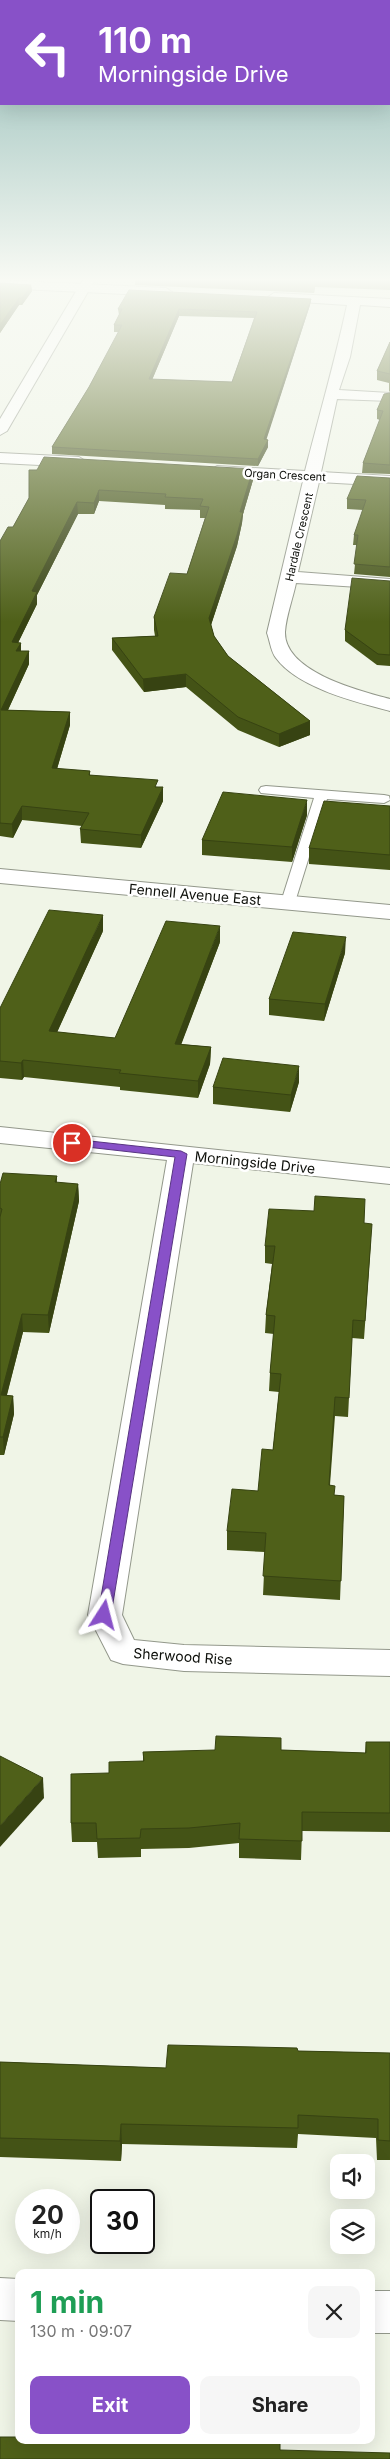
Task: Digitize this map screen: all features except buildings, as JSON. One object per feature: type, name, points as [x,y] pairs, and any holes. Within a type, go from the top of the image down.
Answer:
[{"type":"street","points":[[0,431],[22,393]]},
{"type":"street","points":[[332,394],[390,397]]},
{"type":"street","name":"Hardale Crescent","points":[[332,394],[276,633],[284,656],[296,667],[342,692],[390,705]]},
{"type":"street","points":[[0,458],[91,463]]},
{"type":"street","name":"Organ Crescent","points":[[206,470],[390,481]]},
{"type":"street","points":[[290,577],[390,584]]},
{"type":"street","name":"Fennell Avenue East","points":[[0,876],[390,912]]},
{"type":"street","name":"Morningside Drive","points":[[0,1135],[390,1176]]},
{"type":"street","name":"Sherwood Rise","points":[[181,1154],[104,1615],[123,1652],[184,1658],[390,1663]]},
{"type":"street","points":[[0,2299],[15,2300]]},
{"type":"street","points":[[375,2312],[390,2312]]},
{"type":"lane","points":[[266,790],[384,799]]},
{"type":"lane","points":[[288,902],[322,794]]},
{"type":"route","points":[[72,1143],[181,1154],[104,1615]]}]
